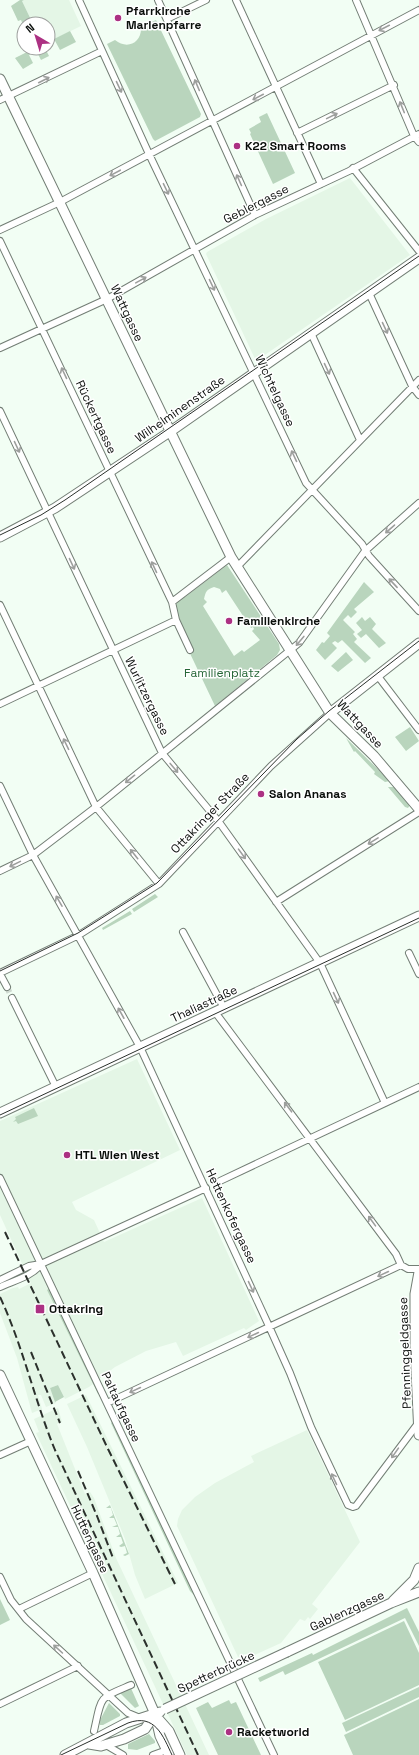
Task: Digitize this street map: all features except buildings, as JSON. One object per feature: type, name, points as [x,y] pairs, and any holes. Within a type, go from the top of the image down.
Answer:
[{"type":"main road","name":"Wattgasse","points":[[0,79],[4,99],[60,202],[231,557]]},
{"type":"main road","name":"Wilhelminenstraße","points":[[0,536],[48,513],[110,472],[419,258]]},
{"type":"main road","points":[[231,557],[291,650]]},
{"type":"main road","name":"Ottakringer Straße","points":[[330,713],[419,643]]},
{"type":"main road","name":"Wattgasse","points":[[291,650],[330,713],[379,762],[419,810]]},
{"type":"main road","name":"Thaliastraße","points":[[0,1113],[419,916]]},
{"type":"main road","name":"Pfenninggeldgasse","points":[[419,1270],[415,1294],[415,1349],[419,1435]]},
{"type":"main road","name":"Huttengasse","points":[[0,1375],[93,1573],[154,1714],[160,1736],[168,1752]]},
{"type":"main road","points":[[391,1603],[414,1580],[419,1568]]},
{"type":"main road","name":"Gablenzgasse","points":[[287,1652],[391,1603],[419,1592]]},
{"type":"main road","name":"Spetterbrücke","points":[[65,1755],[90,1744],[111,1730],[154,1714],[287,1652]]},
{"type":"main road","points":[[90,1744],[101,1746],[124,1739],[144,1729],[154,1714]]},
{"type":"main road","name":"Huttengasse","points":[[154,1714],[169,1730],[180,1755]]},
{"type":"street","points":[[4,99],[102,52],[79,0]]},
{"type":"street","points":[[158,0],[255,215]]},
{"type":"street","points":[[167,19],[206,0]]},
{"type":"street","points":[[236,0],[321,184]]},
{"type":"street","points":[[356,0],[419,142]]},
{"type":"street","points":[[0,230],[60,202],[419,10]]},
{"type":"street","name":"Wichtelgasse","points":[[102,52],[306,483],[362,544],[364,551],[419,611]]},
{"type":"street","points":[[297,133],[394,86]]},
{"type":"street","name":"Geblergasse","points":[[0,348],[107,299],[196,250],[255,215],[321,184],[417,135]]},
{"type":"street","points":[[353,168],[419,251]]},
{"type":"street","name":"Rückertgasse","points":[[0,242],[43,329],[172,602]]},
{"type":"street","points":[[369,293],[412,386],[419,395]]},
{"type":"street","points":[[310,333],[360,440]]},
{"type":"street","points":[[237,567],[419,380]]},
{"type":"street","name":"Wurlitzergasse","points":[[0,412],[162,753],[219,822],[320,963],[385,1103]]},
{"type":"street","points":[[0,871],[33,855],[96,807],[162,753],[216,712],[299,643],[364,551],[419,503]]},
{"type":"street","points":[[190,650],[176,620],[172,602],[231,557]]},
{"type":"street","points":[[0,605],[96,807],[159,884]]},
{"type":"street","points":[[0,704],[176,620]]},
{"type":"street","points":[[378,675],[419,730]]},
{"type":"street","name":"Ottakringer Straße","points":[[0,974],[78,934],[159,884],[271,766],[330,713]]},
{"type":"street","name":"Hettenkofergasse","points":[[0,786],[33,855],[140,1047],[270,1328],[338,1486],[348,1505],[353,1507],[356,1506],[419,1422]]},
{"type":"street","points":[[276,902],[406,820],[419,810]]},
{"type":"street","points":[[183,932],[224,1008]]},
{"type":"street","points":[[409,953],[419,974]]},
{"type":"street","points":[[0,974],[7,987]]},
{"type":"street","points":[[12,998],[56,1086]]},
{"type":"street","points":[[215,1012],[311,1138],[396,1254],[401,1265],[408,1269],[419,1270]]},
{"type":"street","points":[[220,1181],[419,1087]]},
{"type":"street","name":"Paltaufgasse","points":[[0,1178],[274,1755]]},
{"type":"street","points":[[0,1280],[29,1266],[41,1264],[206,1188]]},
{"type":"street","points":[[0,1287],[37,1269],[41,1264]]},
{"type":"street","points":[[106,1403],[270,1328],[401,1265]]},
{"type":"street","points":[[0,1455],[31,1441]]},
{"type":"street","points":[[19,1609],[93,1573]]},
{"type":"street","points":[[0,1577],[11,1600],[26,1619],[128,1713],[141,1718]]},
{"type":"street","points":[[0,1704],[78,1666]]},
{"type":"street","points":[[94,1731],[101,1701],[108,1694],[131,1685]]},
{"type":"street","points":[[106,1745],[123,1755]]},
{"type":"street","points":[[153,1755],[168,1752]]},
{"type":"shaded area","points":[[69,0],[81,26],[56,38],[56,16],[29,16],[22,1]]},
{"type":"shaded area","points":[[350,178],[410,255],[256,361],[206,254],[207,252],[266,219]]},
{"type":"shaded area","points":[[137,1059],[180,1150],[72,1202],[76,1210],[94,1220],[104,1242],[202,1198],[259,1321],[246,1330],[244,1328],[183,1356],[176,1342],[146,1351],[115,1367],[89,1387],[65,1399],[58,1385],[50,1388],[56,1403],[46,1407],[41,1395],[38,1395],[42,1409],[32,1413],[17,1358],[0,1313],[0,1294],[13,1288],[18,1287],[19,1289],[31,1283],[0,1215],[0,1121]]},
{"type":"shaded area","points":[[86,1395],[178,1583],[145,1599],[135,1575],[125,1539],[87,1447],[67,1404]]},
{"type":"shaded area","points":[[58,1408],[62,1422],[57,1424],[85,1494],[90,1492],[94,1498],[116,1558],[209,1755],[187,1755],[36,1433],[39,1432],[34,1419]]},
{"type":"shaded area","points":[[307,1430],[360,1542],[312,1604],[318,1609],[310,1619],[308,1617],[305,1621],[300,1619],[281,1643],[248,1658],[245,1654],[238,1657],[177,1526],[178,1519],[182,1510],[195,1497],[215,1483],[254,1462],[251,1456]]},
{"type":"green space","points":[[20,0],[24,0],[22,1],[29,16],[16,17],[11,6]]},
{"type":"green space","points":[[156,20],[201,114],[200,117],[155,141],[107,44],[115,40],[124,44],[133,43],[141,33],[141,27]]},
{"type":"green space","points":[[70,31],[76,42],[60,50],[56,43],[56,38]]},
{"type":"green space","points":[[19,56],[30,56],[33,63],[23,69],[15,58]]},
{"type":"green space","points":[[39,56],[49,56],[41,60]]},
{"type":"green space","points":[[267,113],[295,173],[273,184],[249,129],[261,122],[259,117]]},
{"type":"green space","name":"Familienplatz","points":[[227,565],[279,644],[280,650],[277,655],[215,706],[176,624],[180,622],[175,608],[178,600],[183,596],[185,597]],"holes":[[[214,587],[220,589],[222,593],[226,590],[251,628],[253,627],[254,629],[252,631],[260,640],[244,652],[242,650],[234,656],[203,606],[207,602],[204,599],[206,592]]]},
{"type":"green space","points":[[364,582],[374,592],[354,609],[357,612],[351,618],[348,615],[343,620],[355,632],[353,634],[357,639],[354,642],[371,658],[365,663],[342,640],[338,643],[335,641],[332,643],[337,648],[325,660],[316,650],[322,642],[324,643],[330,636],[327,633]]},
{"type":"green space","points":[[362,617],[365,621],[370,617],[376,624],[372,629],[386,643],[379,648],[366,634],[361,638],[357,634],[362,630],[356,623]]},
{"type":"green space","points":[[346,652],[353,660],[338,672],[331,666]]},
{"type":"green space","points":[[410,727],[419,741],[406,751],[395,737]]},
{"type":"green space","points":[[346,738],[390,781],[385,782],[374,774],[375,772],[355,751],[354,752]]},
{"type":"green space","points":[[388,787],[395,787],[410,805],[408,808],[405,807]]},
{"type":"green space","points":[[155,894],[158,897],[134,912],[132,909]]},
{"type":"green space","points":[[130,911],[132,914],[103,930],[102,928]]},
{"type":"green space","points":[[34,1108],[38,1116],[18,1124],[16,1121],[13,1122],[16,1119],[15,1117]]},
{"type":"green space","points":[[50,1288],[99,1393],[98,1394],[47,1290]]},
{"type":"green space","points":[[58,1385],[64,1397],[55,1402],[50,1388]]},
{"type":"green space","points":[[113,1421],[196,1597],[190,1591],[111,1423]]},
{"type":"green space","points":[[110,1505],[129,1554],[125,1556],[123,1555],[127,1553],[125,1546],[119,1546],[123,1543],[121,1537],[116,1537],[120,1534],[118,1527],[112,1527],[117,1525],[114,1518],[109,1518],[113,1515],[111,1508],[106,1508]]},
{"type":"green space","points":[[0,1599],[10,1620],[0,1625]]},
{"type":"green space","points":[[407,1608],[419,1632],[419,1646],[405,1618],[285,1675],[283,1671],[260,1682],[258,1678],[312,1653],[313,1655]]},
{"type":"green space","points":[[404,1621],[419,1653],[419,1685],[345,1720],[318,1662]]},
{"type":"green space","points":[[130,1686],[139,1706],[135,1708],[119,1692]]},
{"type":"green space","points":[[419,1687],[419,1697],[346,1732],[342,1723]]},
{"type":"green space","points":[[419,1699],[419,1755],[353,1755],[344,1735]]},
{"type":"green space","name":"Racketworld","points":[[229,1700],[231,1704],[236,1702],[261,1755],[218,1755],[196,1708],[208,1702],[212,1708]]},
{"type":"green space","points":[[109,1703],[120,1714],[120,1716],[103,1725],[100,1725],[99,1722]]},
{"type":"green space","points":[[149,1734],[155,1743],[137,1750],[128,1749],[128,1744]]},
{"type":"tunnel","points":[[7,987],[12,998]]},
{"type":"tram line","points":[[0,535],[41,515],[65,500],[419,256]]},
{"type":"tram line","points":[[0,971],[78,933],[157,883],[297,739],[329,711],[419,641]]},
{"type":"tram line","points":[[0,1115],[419,918]]},
{"type":"tram line","points":[[61,1755],[128,1723],[137,1721],[145,1721],[157,1728],[172,1755]]},
{"type":"railway","points":[[5,1232],[108,1449],[175,1584]]},
{"type":"railway","points":[[0,1297],[22,1353],[55,1450],[198,1755]]},
{"type":"railway","points":[[31,1352],[60,1423]]},
{"type":"railway","points":[[78,1471],[113,1558]]},
{"type":"place","name":"Pfarrkirche Marienpfarre","points":[[118,18]]},
{"type":"place","name":"K22 Smart Rooms","points":[[237,146]]},
{"type":"place","name":"Familienkirche","points":[[229,621]]},
{"type":"place","name":"Salon Ananas","points":[[261,794]]},
{"type":"place","name":"HTL Wien West","points":[[67,1155]]},
{"type":"place","name":"Ottakring","points":[[40,1309]]},
{"type":"place","name":"Racketworld","points":[[229,1732]]}]
